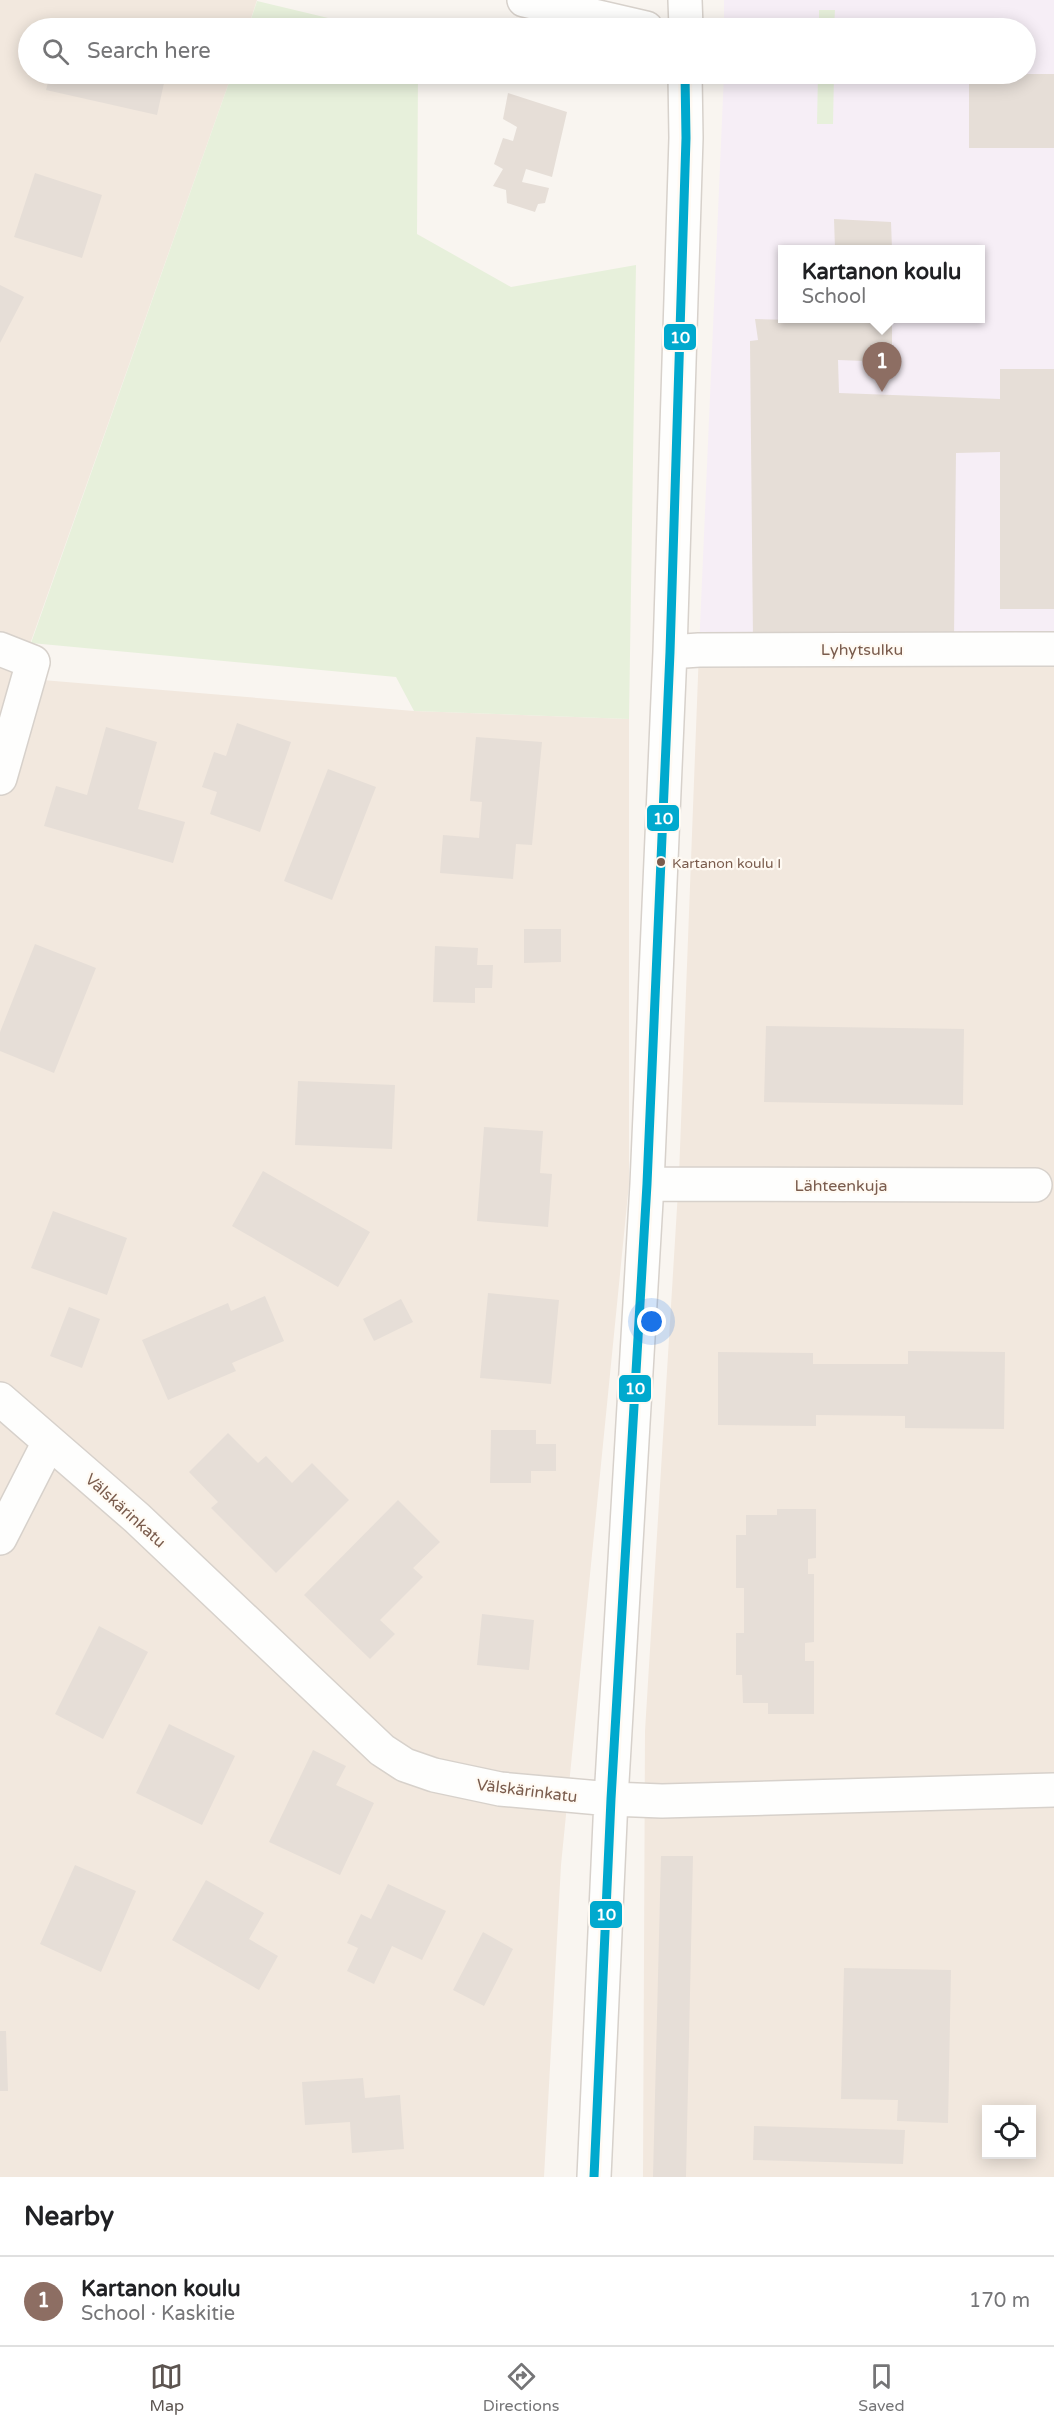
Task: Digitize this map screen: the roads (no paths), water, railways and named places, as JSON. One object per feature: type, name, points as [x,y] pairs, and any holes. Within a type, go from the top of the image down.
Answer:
[{"type":"street","points":[[524,0],[602,18]]},
{"type":"street","points":[[685,0],[686,18]]},
{"type":"street","points":[[594,2177],[611,1799],[647,1184],[670,652],[685,162],[685,84]]},
{"type":"street","points":[[0,649],[33,662],[0,778]]},
{"type":"street","name":"Lyhytsulku","points":[[670,652],[1054,649]]},
{"type":"street","name":"Lähteenkuja","points":[[647,1184],[1035,1185]]},
{"type":"street","name":"Välskärinkatu","points":[[0,1399],[137,1518],[382,1750],[405,1765],[434,1775],[500,1789],[662,1801],[1054,1790]]},
{"type":"street","points":[[0,1538],[49,1442]]},
{"type":"place","name":"Kartanon koulu","points":[[882,392]]},
{"type":"place","name":"Kartanon koulu I","points":[[661,862]]}]
